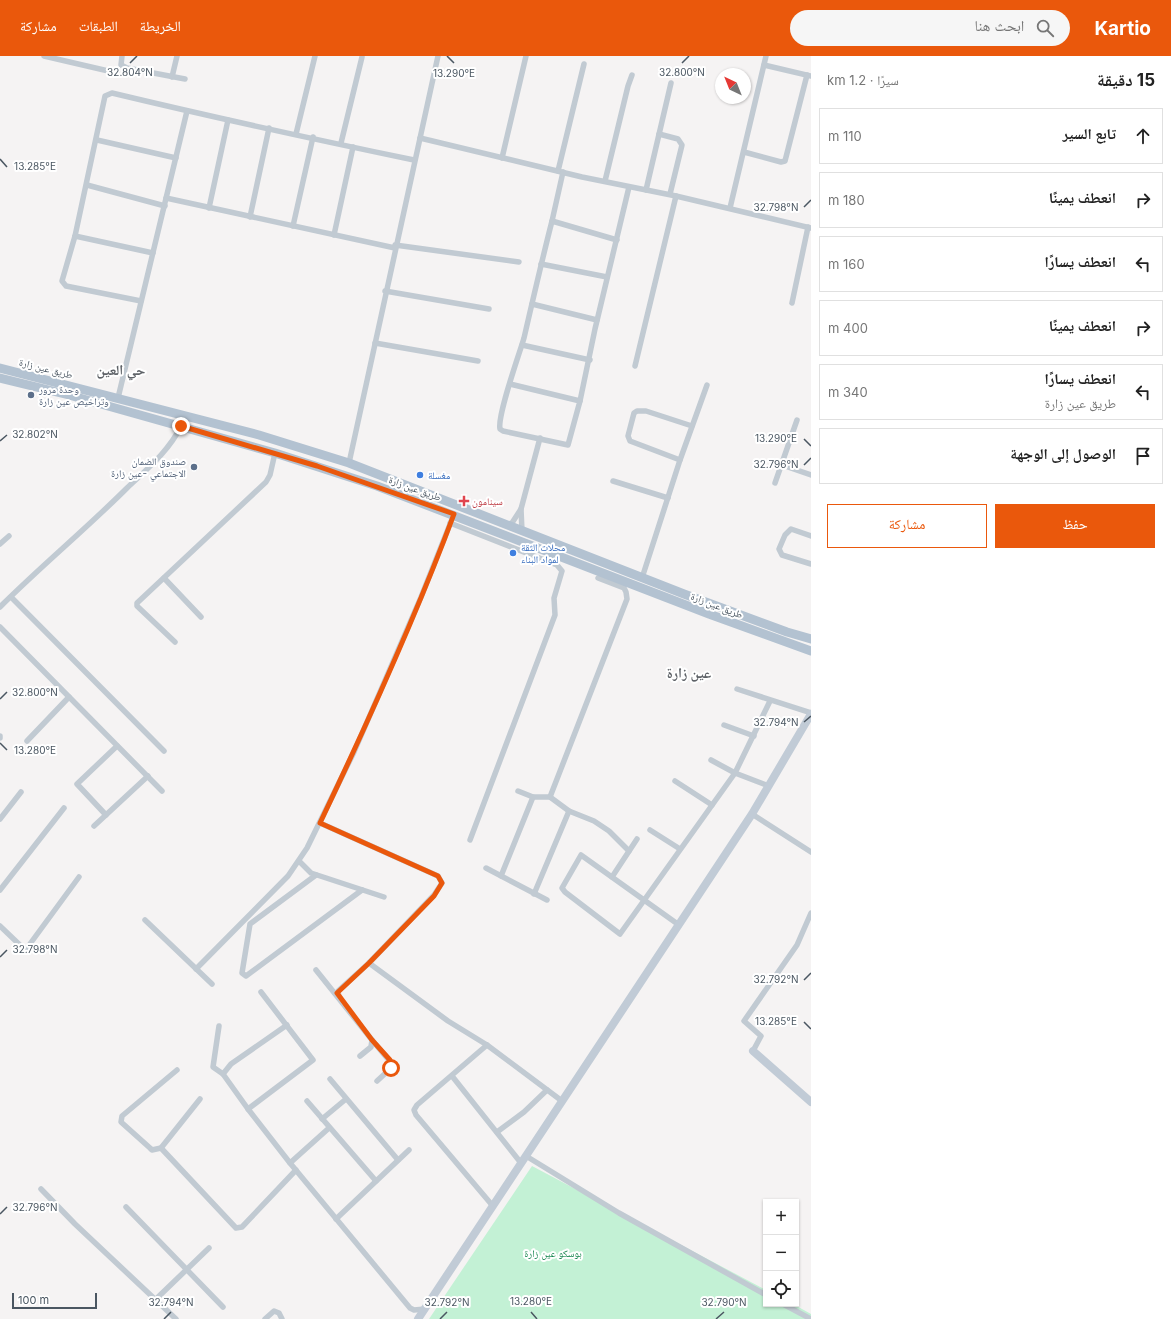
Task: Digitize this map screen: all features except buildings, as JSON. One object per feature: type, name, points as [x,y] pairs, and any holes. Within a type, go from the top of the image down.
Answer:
[{"type":"main road","name":"طريق عين زارة","points":[[0,368],[260,435],[349,463],[642,578],[724,609],[811,639]]},
{"type":"main road","name":"طريق عين زارة","points":[[0,378],[181,426],[275,453],[390,491],[452,519],[811,651]]},
{"type":"main road","points":[[418,1319],[752,814],[811,713]]},
{"type":"main road","points":[[753,1051],[811,1102]]},
{"type":"street","points":[[44,56],[117,73]]},
{"type":"street","points":[[77,64],[79,56]]},
{"type":"street","points":[[122,56],[121,65],[127,68],[185,79]]},
{"type":"street","points":[[172,77],[177,56]]},
{"type":"street","points":[[296,134],[315,56]]},
{"type":"street","points":[[349,463],[385,291],[438,56]]},
{"type":"street","points":[[502,158],[526,56]]},
{"type":"street","points":[[730,208],[766,56]]},
{"type":"street","points":[[341,143],[362,57]]},
{"type":"street","points":[[584,64],[552,221],[522,345],[500,420],[500,429],[568,445],[590,360],[597,320],[629,187]]},
{"type":"street","points":[[744,152],[780,162],[785,161],[809,75],[764,65]]},
{"type":"street","points":[[605,181],[632,75]]},
{"type":"street","points":[[646,190],[671,83]]},
{"type":"street","points":[[141,301],[64,285],[62,281],[75,236],[87,185],[105,96],[108,94],[112,93],[187,111],[341,143],[414,160]]},
{"type":"street","points":[[118,398],[187,111]]},
{"type":"street","points":[[209,208],[228,120]]},
{"type":"street","points":[[250,217],[269,128]]},
{"type":"street","points":[[635,366],[673,195],[682,145],[678,139],[659,134]]},
{"type":"street","points":[[293,226],[313,137]]},
{"type":"street","points":[[420,138],[561,172],[673,195],[810,227],[792,303]]},
{"type":"street","points":[[97,140],[176,158]]},
{"type":"street","points":[[334,235],[353,147]]},
{"type":"street","points":[[87,185],[164,206]]},
{"type":"street","points":[[166,198],[395,247],[519,262]]},
{"type":"street","points":[[552,221],[617,240]]},
{"type":"street","points":[[75,236],[153,253]]},
{"type":"street","points":[[541,264],[607,277]]},
{"type":"street","points":[[385,291],[489,309]]},
{"type":"street","points":[[532,304],[597,320]]},
{"type":"street","points":[[375,343],[448,354],[478,361]]},
{"type":"street","points":[[522,345],[590,360]]},
{"type":"street","points":[[510,384],[580,401]]},
{"type":"street","points":[[642,578],[680,460],[707,385]]},
{"type":"street","points":[[680,460],[630,441],[628,436],[634,413],[637,410],[646,411],[692,426]]},
{"type":"street","points":[[775,483],[797,420]]},
{"type":"street","points":[[0,608],[11,596],[92,523],[170,446],[181,426]]},
{"type":"street","points":[[522,531],[521,509],[540,438]]},
{"type":"street","points":[[175,642],[137,606],[139,601],[266,482],[270,475],[275,453]]},
{"type":"street","points":[[782,465],[811,475]]},
{"type":"street","points":[[613,481],[668,498]]},
{"type":"street","points":[[510,526],[521,509]]},
{"type":"street","points":[[196,969],[288,876],[299,861],[320,823],[354,752],[422,597],[452,519],[557,565],[562,572],[554,598],[555,615],[470,840]]},
{"type":"street","points":[[811,536],[791,529],[785,535],[779,550],[782,555],[811,564]]},
{"type":"street","points":[[0,544],[9,536]]},
{"type":"street","points":[[164,578],[201,617]]},
{"type":"street","points":[[550,797],[627,599],[627,594],[624,588],[598,578]]},
{"type":"street","points":[[11,596],[164,751]]},
{"type":"street","points":[[0,627],[162,791]]},
{"type":"street","points":[[737,689],[811,713]]},
{"type":"street","points":[[27,741],[69,697]]},
{"type":"street","points":[[679,925],[643,900],[581,855],[562,888],[565,892],[620,934],[643,900],[735,773],[770,700]]},
{"type":"street","points":[[724,725],[754,736]]},
{"type":"street","points":[[106,816],[78,784],[117,746]]},
{"type":"street","points":[[712,760],[735,773],[769,786]]},
{"type":"street","points":[[94,826],[148,776]]},
{"type":"street","points":[[675,781],[712,805]]},
{"type":"street","points":[[518,791],[533,797],[550,797],[569,811],[599,824],[629,851]]},
{"type":"street","points":[[0,819],[21,792]]},
{"type":"street","points":[[501,876],[533,797]]},
{"type":"street","points":[[0,890],[64,808]]},
{"type":"street","points":[[534,894],[569,811]]},
{"type":"street","points":[[752,814],[811,852]]},
{"type":"street","points":[[320,823],[438,876],[442,883],[434,896],[369,963],[338,991],[339,998]]},
{"type":"street","points":[[650,830],[680,849]]},
{"type":"street","points":[[612,877],[637,839]]},
{"type":"street","points":[[299,861],[311,874],[384,897]]},
{"type":"street","points":[[486,868],[547,900]]},
{"type":"street","points":[[316,875],[250,924],[242,973],[246,976],[362,890]]},
{"type":"street","points":[[0,926],[22,948],[27,948],[79,877]]},
{"type":"street","points":[[753,1051],[761,1036],[744,1021],[797,945],[811,913]]},
{"type":"street","points":[[145,920],[212,984]]},
{"type":"street","points":[[369,963],[448,1021],[487,1045],[562,1101]]},
{"type":"street","points":[[316,970],[392,1064],[390,1069],[377,1081]]},
{"type":"street","points":[[248,1109],[313,1060],[261,992]]},
{"type":"street","points":[[223,1074],[231,1064],[287,1025]]},
{"type":"street","points":[[219,1026],[213,1068],[223,1074],[290,1163],[410,1308],[414,1310],[425,1309]]},
{"type":"street","points":[[360,1056],[371,1047],[372,1040]]},
{"type":"street","points":[[487,1045],[416,1105],[414,1110],[416,1115],[492,1205]]},
{"type":"street","points":[[177,1070],[121,1119],[121,1122],[152,1150],[161,1148],[200,1099]]},
{"type":"street","points":[[452,1076],[498,1132],[521,1163]]},
{"type":"street","points":[[330,1079],[398,1160]]},
{"type":"street","points":[[498,1132],[524,1112],[547,1090]]},
{"type":"street","points":[[322,1119],[346,1099]]},
{"type":"street","points":[[307,1101],[376,1181]]},
{"type":"street","points":[[290,1163],[329,1128]]},
{"type":"street","points":[[161,1148],[236,1228],[242,1227],[296,1170]]},
{"type":"street","points":[[336,1219],[409,1150]]},
{"type":"street","points":[[526,1156],[619,1213],[763,1293]]},
{"type":"street","points":[[41,1189],[72,1222],[176,1319]]},
{"type":"street","points":[[126,1207],[223,1307]]},
{"type":"street","points":[[155,1300],[209,1248]]},
{"type":"street","points":[[789,1307],[811,1319]]},
{"type":"street","points":[[265,1319],[274,1311],[279,1313],[282,1319]]},
{"type":"green space","name":"بوسكو عين زارة","points":[[532,1166],[763,1288],[763,1307],[798,1307],[811,1314],[811,1319],[429,1319]]},
{"type":"place","name":"وحدة مرور وتراخيص عين زارة","points":[[31,395]]},
{"type":"place","name":"صندوق الضمان الاجتماعي -عين زارة","points":[[194,467]]},
{"type":"place","name":"مغسلة","points":[[420,475]]},
{"type":"place","name":"سينامون","points":[[464,501]]},
{"type":"place","name":"محلات الثقة لمواد البناء","points":[[513,553]]},
{"type":"district","name":"حي العين","points":[[121,370]]},
{"type":"district","name":"عين زارة","points":[[689,673]]},
{"type":"route","points":[[181,426],[317,466],[454,514],[422,597],[354,752],[320,823],[438,876],[442,883],[434,896],[369,963],[337,993],[339,998],[372,1040],[390,1060],[392,1064],[391,1068]]}]
